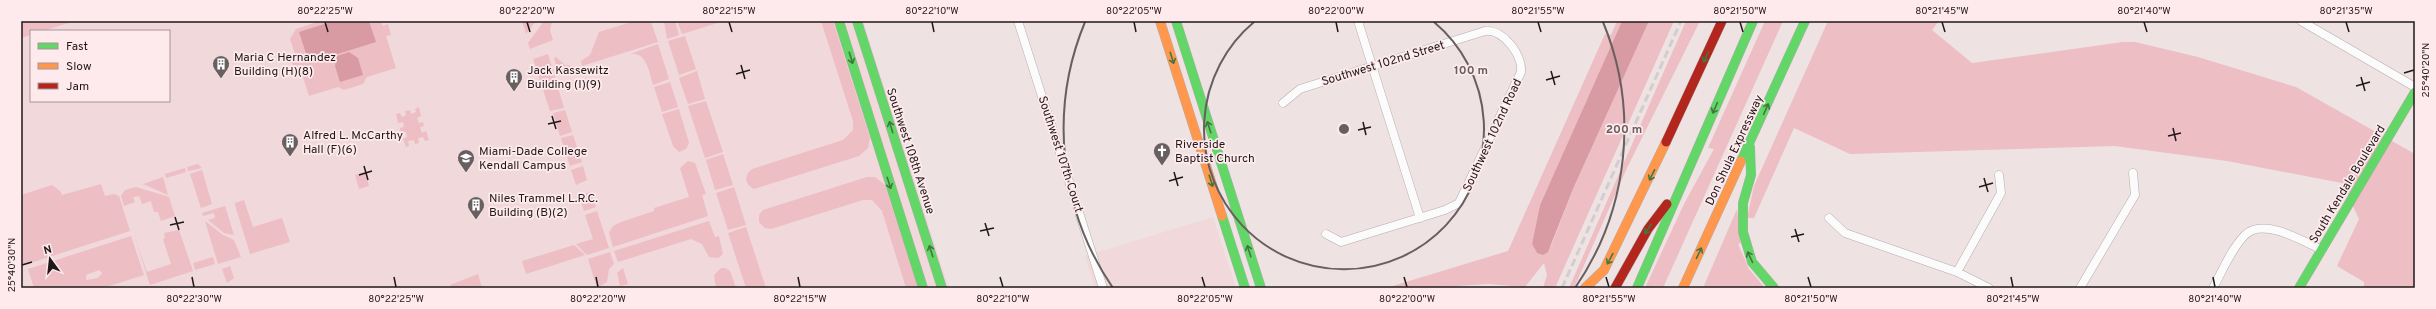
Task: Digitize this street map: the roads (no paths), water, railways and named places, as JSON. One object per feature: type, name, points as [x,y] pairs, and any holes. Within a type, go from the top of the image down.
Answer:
[{"type":"main road","points":[[839,21],[923,288]]},
{"type":"main road","name":"Southwest 108th Avenue","points":[[857,21],[942,288]]},
{"type":"main road","points":[[1160,21],[1245,288]]},
{"type":"main road","points":[[1176,21],[1261,288]]},
{"type":"main road","points":[[1586,288],[1604,270],[1634,212],[1722,21]]},
{"type":"main road","points":[[1637,288],[1680,186],[1753,21]]},
{"type":"main road","name":"Don Shula Expressway","points":[[1683,288],[1750,145],[1805,21]]},
{"type":"main road","name":"South Kendale Boulevard","points":[[2299,288],[2415,92]]},
{"type":"main road","points":[[1750,145],[1751,175],[1743,203],[1743,232],[1752,262],[1774,288]]},
{"type":"main road","points":[[1615,288],[1648,229],[1680,186]]},
{"type":"street","name":"Southwest 107th Court","points":[[1018,21],[1104,288]]},
{"type":"street","points":[[1326,234],[1341,242],[1420,218],[1358,21]]},
{"type":"street","points":[[2302,21],[2415,87]]},
{"type":"street","name":"Southwest 102nd Street","points":[[1283,103],[1300,89],[1488,31]]},
{"type":"street","name":"Southwest 102nd Road","points":[[1420,218],[1457,205],[1464,197],[1521,72],[1518,54],[1501,36],[1488,31]]},
{"type":"street","points":[[2080,288],[2134,195],[2133,173]]},
{"type":"street","points":[[1957,272],[2001,193],[1999,175]]},
{"type":"street","points":[[1830,218],[1845,233],[1957,272],[1989,288]]},
{"type":"street","points":[[2213,288],[2241,239],[2252,230],[2264,229],[2283,232],[2322,250]]},
{"type":"railway","points":[[1562,288],[1681,21]]},
{"type":"place","name":"Maria C Hernandez Building (H)(8)","points":[[221,79]]},
{"type":"place","name":"Jack Kassewitz Building (I)(9)","points":[[514,92]]},
{"type":"place","name":"Alfred L. McCarthy Hall (F)(6)","points":[[290,157]]},
{"type":"place","name":"Riverside Baptist Church","points":[[1162,166]]},
{"type":"place","name":"Miami-Dade College Kendall Campus","points":[[466,173]]},
{"type":"place","name":"Niles Trammel L.R.C. Building (B)(2)","points":[[476,220]]}]
